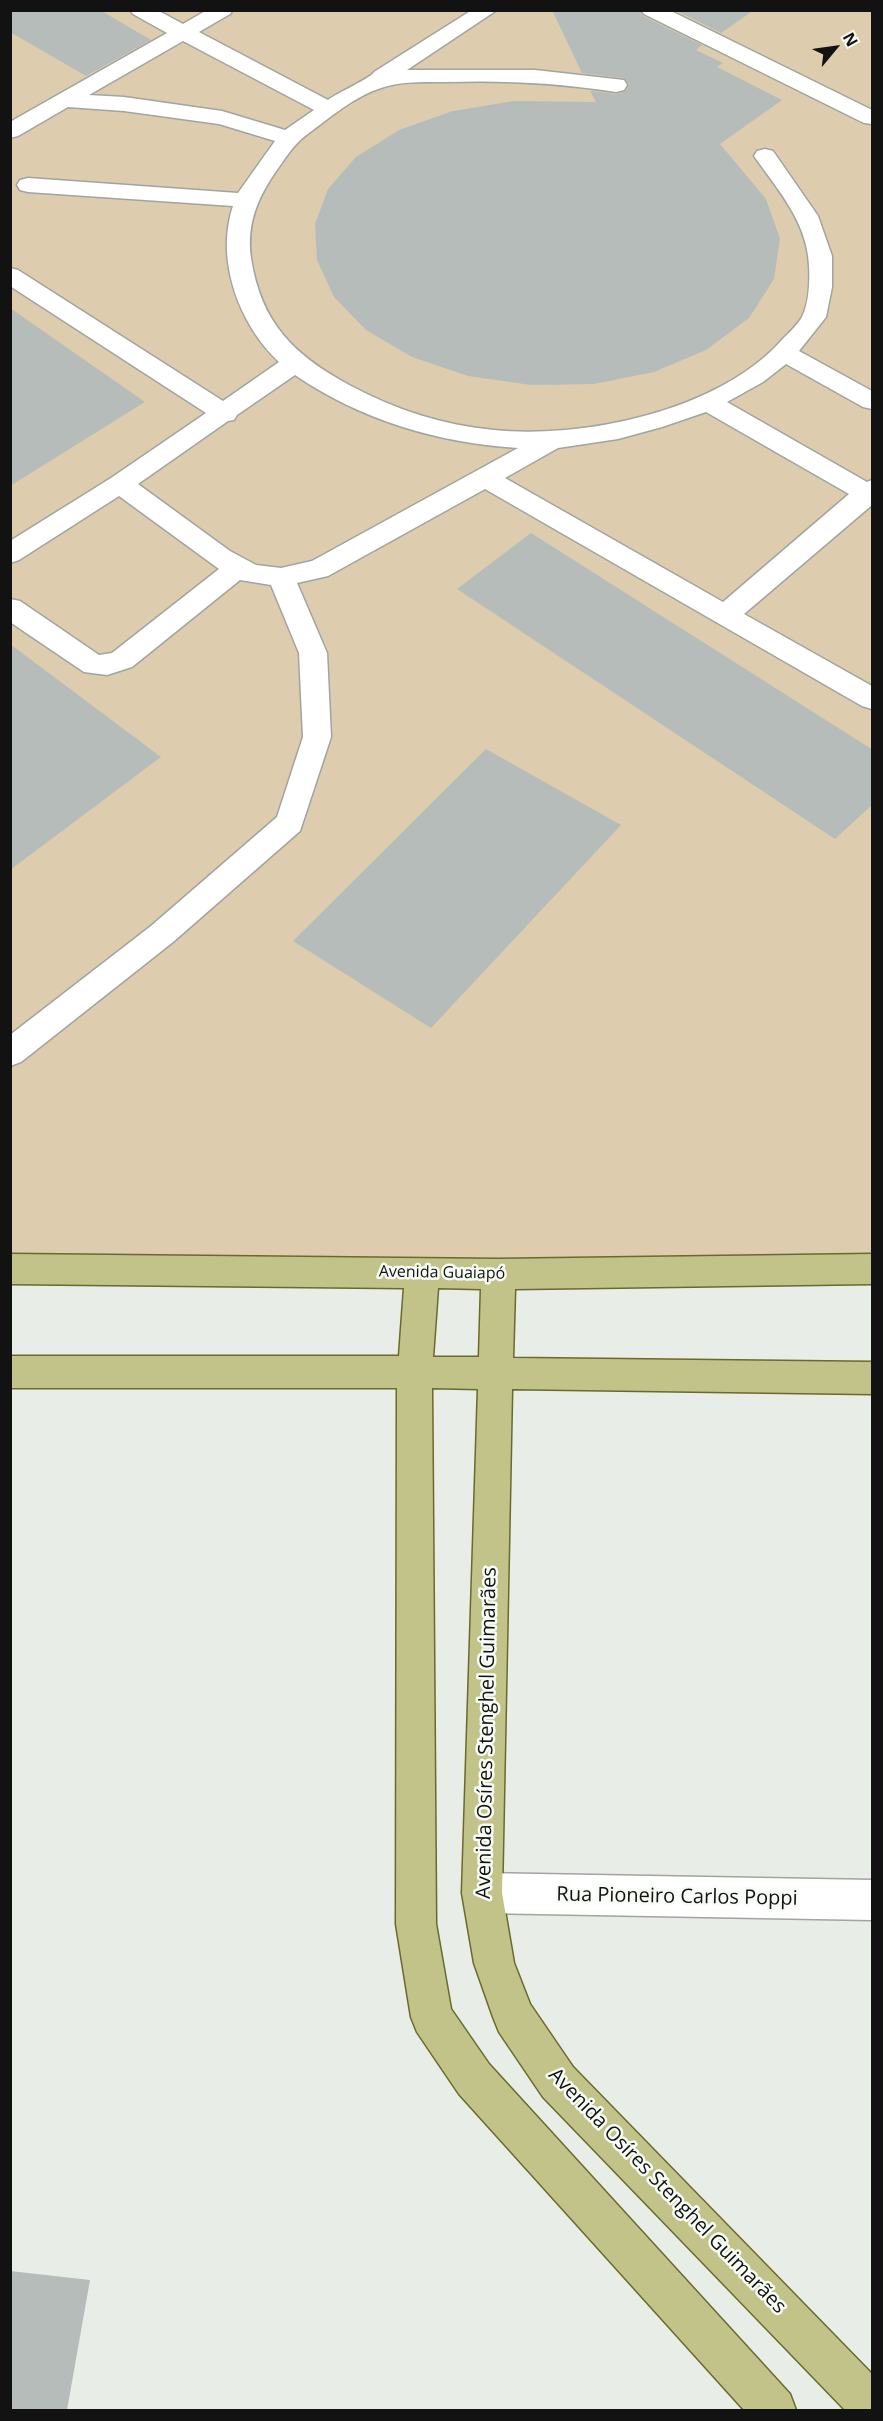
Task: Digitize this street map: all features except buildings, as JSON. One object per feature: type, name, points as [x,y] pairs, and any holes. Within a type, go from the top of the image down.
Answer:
[{"type":"main road","name":"Avenida Guaiapó","points":[[10,1269],[498,1274],[873,1269]]},
{"type":"main road","points":[[422,1273],[415,1372],[416,1924],[432,2018],[474,2079],[774,2410]]},
{"type":"main road","name":"Avenida Osíres Stenghel Guimarães","points":[[498,1274],[482,1893],[494,1963],[514,2017],[558,2082],[873,2406]]},
{"type":"main road","points":[[10,1372],[415,1372],[873,1378]]},
{"type":"street","points":[[140,10],[329,109]]},
{"type":"street","points":[[10,131],[223,10]]},
{"type":"street","points":[[487,10],[329,109],[289,138],[246,200],[238,228],[239,253],[245,287],[270,338],[295,363],[366,406],[404,421],[459,434],[553,440],[633,426],[708,402],[742,386],[784,354],[813,317],[819,288],[820,256],[808,219],[797,199],[765,156]]},
{"type":"street","points":[[651,10],[873,118]]},
{"type":"street","points":[[376,81],[419,76],[495,74],[559,78],[616,85]]},
{"type":"street","points":[[64,100],[124,104],[222,118],[289,138]]},
{"type":"street","points":[[28,185],[246,200]]},
{"type":"street","points":[[10,275],[225,414]]},
{"type":"street","points":[[784,354],[873,401]]},
{"type":"street","points":[[10,554],[225,414],[295,363]]},
{"type":"street","points":[[708,402],[871,492],[725,615]]},
{"type":"street","points":[[120,484],[221,558],[251,574],[282,578],[319,569],[553,440]]},
{"type":"street","points":[[484,477],[873,699]]},
{"type":"street","points":[[10,608],[94,665],[107,665],[122,660],[239,567]]},
{"type":"street","points":[[10,1053],[162,934],[290,823],[317,737],[313,653],[282,578]]},
{"type":"street","name":"Rua Pioneiro Carlos Poppi","points":[[482,1893],[873,1900]]},
{"type":"shaded area","points":[[11,11],[872,11],[872,1269],[498,1274],[11,1270]]}]
